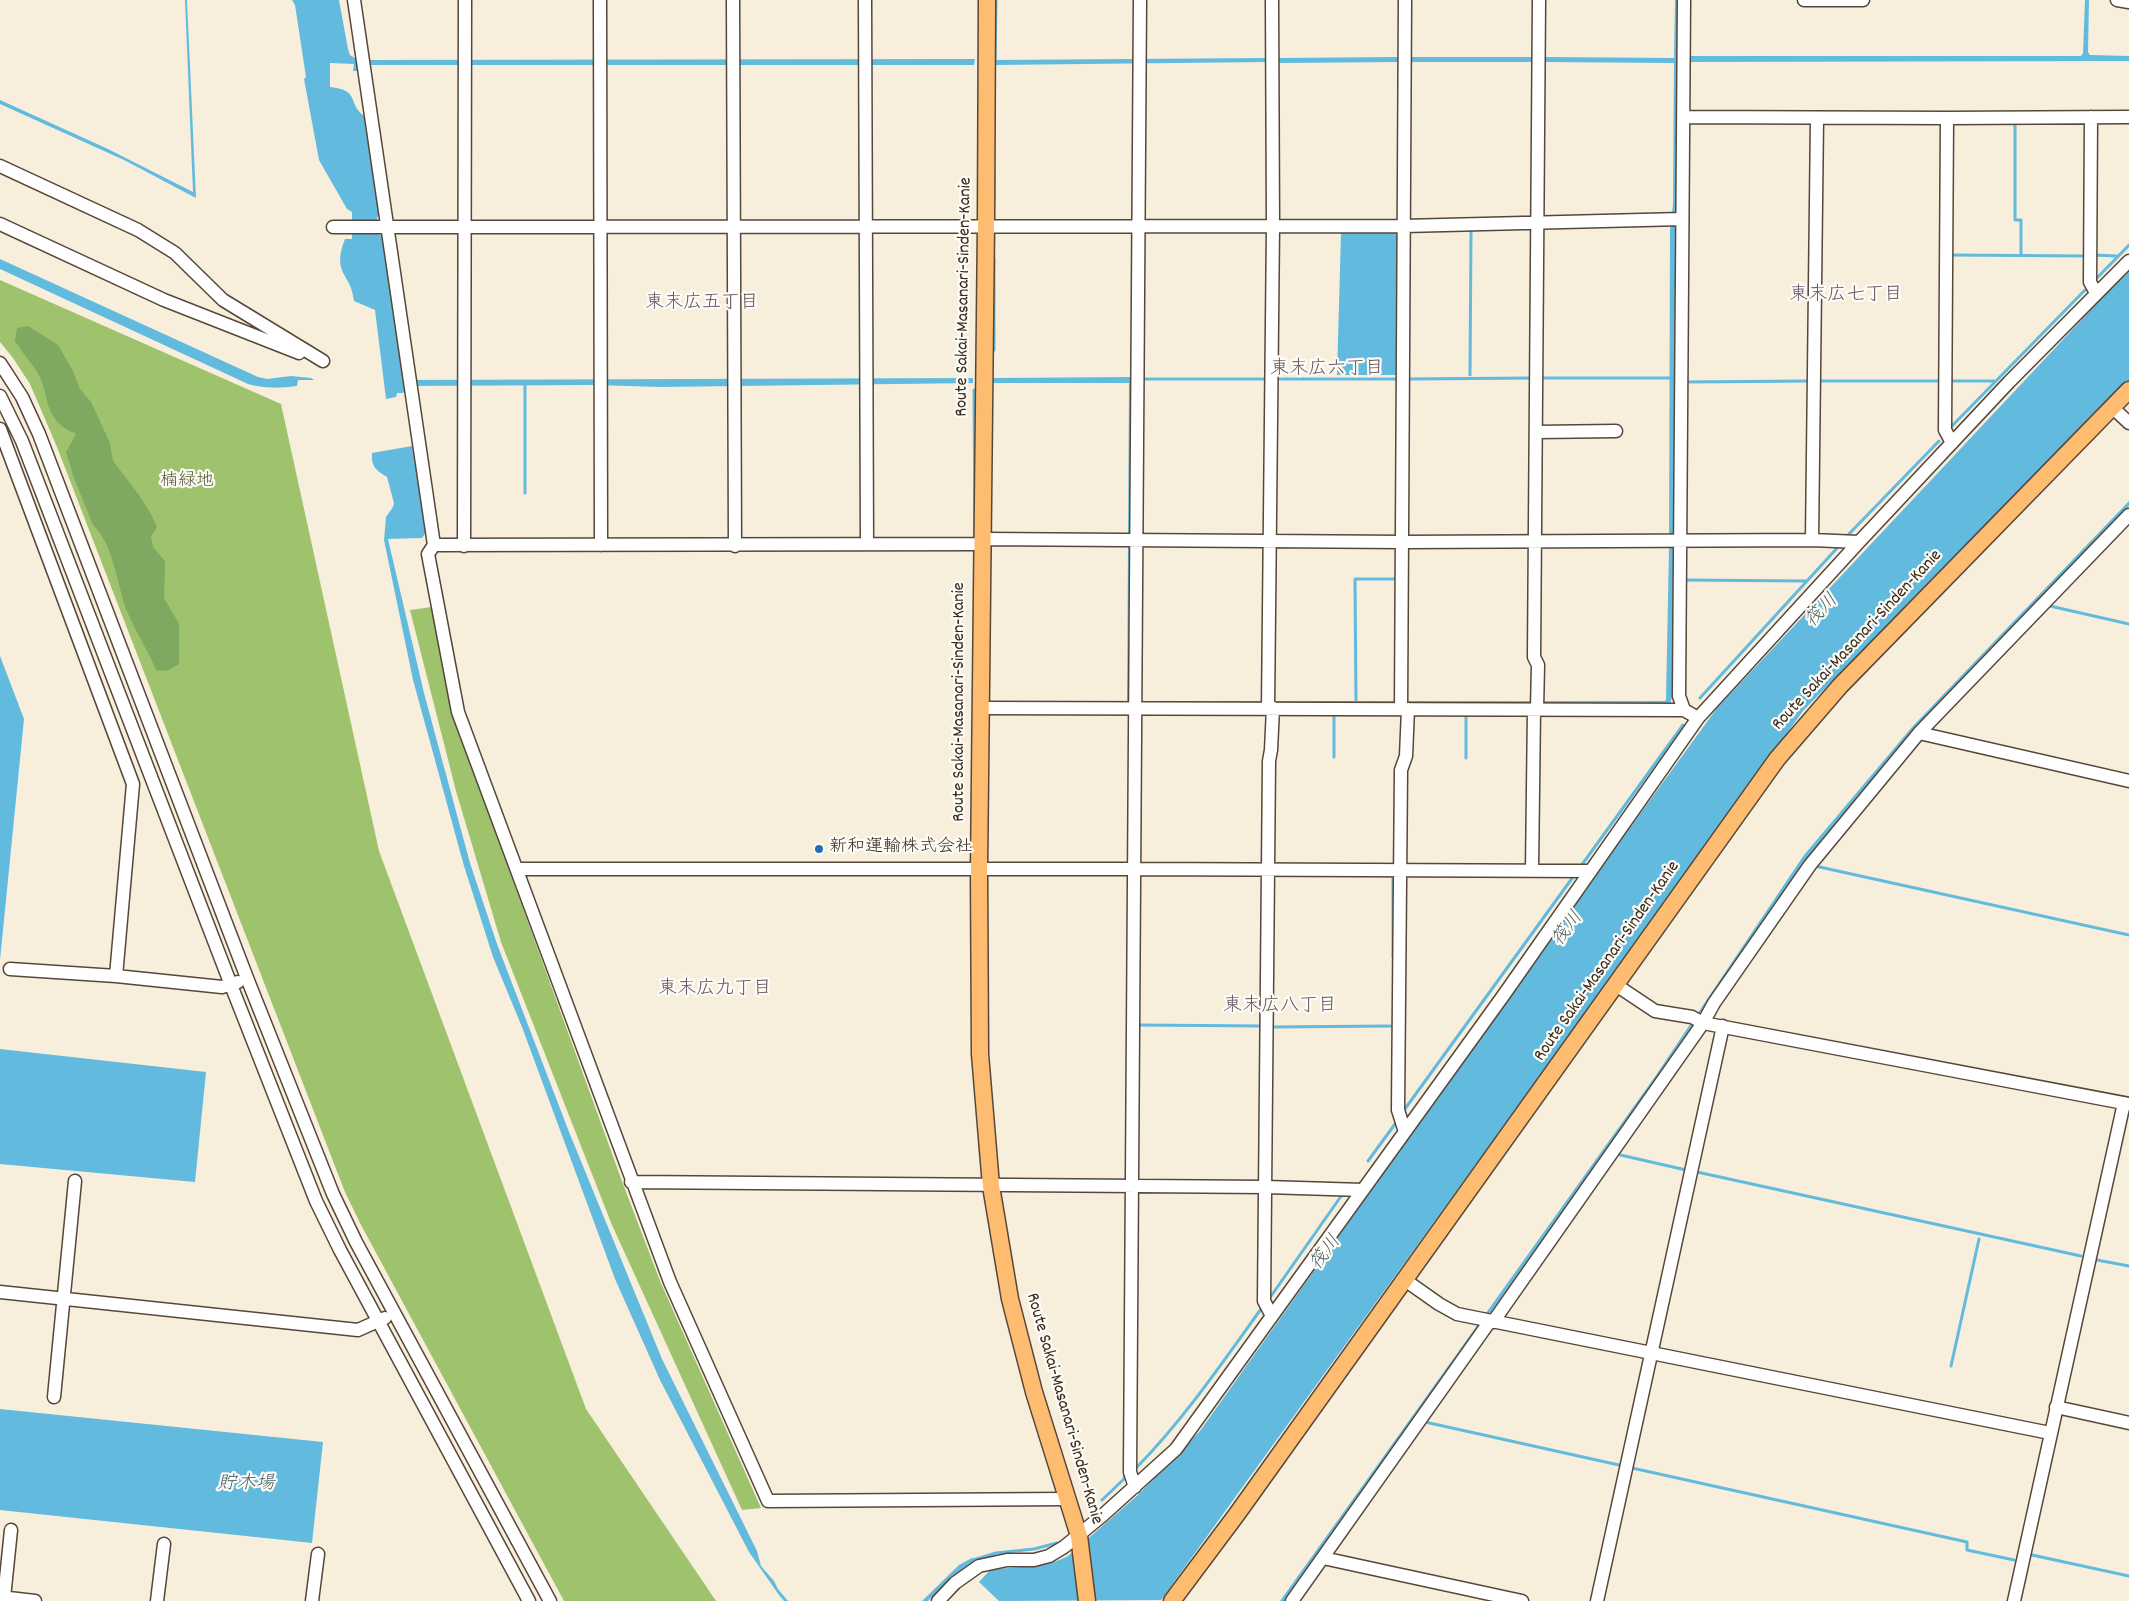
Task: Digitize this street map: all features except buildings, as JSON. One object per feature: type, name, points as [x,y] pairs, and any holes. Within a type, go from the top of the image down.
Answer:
[{"type":"main road","name":"Route Sakai-Masanari-Sinden-Kanie","points":[[987,0],[979,869],[980,1054],[991,1186],[1010,1299],[1034,1392],[1079,1536],[1087,1601]]},
{"type":"main road","name":"Route Sakai-Masanari-Sinden-Kanie","points":[[1172,1601],[1237,1514],[1777,759],[1808,721],[2129,390]]},
{"type":"street","points":[[354,0],[384,226],[434,545],[428,554],[458,712],[518,869],[631,1182],[670,1282],[768,1501],[1067,1499]]},
{"type":"street","points":[[464,546],[465,0]]},
{"type":"street","points":[[600,0],[602,226],[601,545]]},
{"type":"street","points":[[733,0],[735,546]]},
{"type":"street","points":[[865,0],[867,544]]},
{"type":"street","points":[[1135,1487],[1130,1472],[1136,709],[1132,540],[1139,225],[1140,0]]},
{"type":"street","points":[[1272,0],[1273,226],[1269,540],[1269,705],[1271,750],[1269,761],[1264,1301],[1272,1316]]},
{"type":"street","points":[[1405,0],[1403,706],[1406,756],[1401,770],[1398,1110],[1405,1132]]},
{"type":"street","points":[[1532,870],[1538,665],[1534,657],[1539,0]]},
{"type":"street","points":[[1684,0],[1684,116],[1676,219],[1674,540],[1679,696],[1684,710]]},
{"type":"street","points":[[1804,0],[1863,0]]},
{"type":"street","points":[[2117,0],[2129,2]]},
{"type":"street","points":[[1684,116],[1817,118],[2129,117]]},
{"type":"street","points":[[2090,117],[2090,282],[2096,293]]},
{"type":"street","points":[[1812,540],[1817,118]]},
{"type":"street","points":[[1947,118],[1945,430],[1952,443]]},
{"type":"street","points":[[0,166],[138,230],[175,253],[223,300],[322,361],[266,341],[164,300],[0,224]]},
{"type":"street","points":[[338,227],[1404,226],[1676,219]]},
{"type":"street","points":[[938,1601],[955,1583],[979,1566],[1007,1560],[1034,1560],[1049,1556],[1079,1536],[1176,1450],[1405,1132],[1698,718],[2009,382],[2129,261]]},
{"type":"street","points":[[0,363],[22,397],[39,434],[247,978],[333,1194],[394,1314],[550,1601]]},
{"type":"street","points":[[0,396],[22,441],[316,1201],[378,1322],[529,1601]]},
{"type":"street","points":[[2112,406],[2129,424]]},
{"type":"street","points":[[0,430],[133,784],[116,976]]},
{"type":"street","points":[[1537,432],[1616,432]]},
{"type":"street","points":[[1292,1601],[1698,1020],[1714,1003],[1810,865],[1919,733],[2049,592],[2129,515]]},
{"type":"street","points":[[434,545],[735,546],[1132,540],[1403,542],[1812,540],[1859,542]]},
{"type":"street","points":[[981,708],[1136,709],[1269,705],[1537,706],[1684,710],[1698,718]]},
{"type":"street","points":[[1919,733],[2129,781]]},
{"type":"street","points":[[518,869],[1591,871]]},
{"type":"street","points":[[10,969],[116,976],[222,987],[247,978]]},
{"type":"street","points":[[1616,985],[1655,1011],[1722,1026],[2127,1102],[2050,1433],[2014,1601]]},
{"type":"street","points":[[1597,1601],[1722,1026]]},
{"type":"street","points":[[54,1397],[75,1181]]},
{"type":"street","points":[[631,1182],[1266,1187],[1363,1190]]},
{"type":"street","points":[[1405,1280],[1457,1314],[2050,1433]]},
{"type":"street","points":[[0,1292],[358,1330],[394,1314]]},
{"type":"street","points":[[2056,1407],[2129,1423]]},
{"type":"street","points":[[12,1530],[2,1598],[34,1601]]},
{"type":"street","points":[[157,1601],[164,1544]]},
{"type":"street","points":[[312,1601],[318,1554]]},
{"type":"street","points":[[1323,1558],[1522,1601]]},
{"type":"green space","name":"楠緑地","points":[[0,280],[281,404],[379,851],[586,1409],[716,1601],[564,1601],[345,1192],[57,447],[30,384],[0,342]]},
{"type":"green space","points":[[28,326],[58,345],[73,371],[80,389],[91,402],[110,443],[113,461],[139,495],[157,527],[151,537],[153,547],[165,561],[164,598],[179,624],[179,664],[167,671],[156,670],[130,618],[123,600],[111,554],[93,525],[74,478],[66,452],[76,434],[65,428],[52,414],[36,370],[15,341],[17,328]]},
{"type":"green space","points":[[432,607],[451,710],[623,1184],[660,1281],[761,1508],[742,1510],[612,1225],[501,942],[456,791],[410,610]]},
{"type":"water","points":[[185,0],[187,0],[196,198],[124,160],[0,104],[0,100],[108,149],[193,192]]},
{"type":"water","points":[[292,0],[339,0],[348,49],[350,55],[358,60],[975,59],[974,65],[359,65],[359,71],[353,71],[354,64],[330,63],[330,87],[346,91],[356,108],[366,117],[380,214],[377,218],[377,231],[385,241],[406,380],[973,378],[973,383],[660,387],[595,385],[407,386],[403,393],[397,393],[396,397],[386,399],[375,310],[354,301],[352,291],[341,267],[341,251],[345,239],[352,239],[352,212],[347,209],[319,160],[304,79],[306,77],[295,5]]},
{"type":"water","points":[[1675,0],[1679,0],[1673,693],[1670,705],[1140,705],[1140,701],[1665,701],[1669,547],[1670,230],[1673,204],[1674,63],[1544,62],[1544,57],[1674,58]]},
{"type":"water","points":[[2085,0],[2089,0],[2088,52],[2090,55],[2129,56],[2129,61],[1688,62],[1688,56],[2081,56],[2083,53]]},
{"type":"water","points":[[1399,57],[1399,62],[1278,63],[1278,58]]},
{"type":"water","points":[[1412,57],[1533,57],[1533,62],[1412,62]]},
{"type":"water","points":[[1266,58],[1266,62],[995,65],[995,60]]},
{"type":"water","points":[[1341,233],[1398,233],[1397,375],[1337,375]]},
{"type":"water","points":[[0,259],[258,377],[267,379],[291,376],[314,380],[298,380],[297,386],[284,387],[248,384],[0,269]]},
{"type":"water","name":"筏川","points":[[2129,272],[2129,381],[1943,567],[1803,711],[1161,1600],[999,1601],[979,1582],[990,1570],[1040,1565],[1068,1556],[1138,1495],[1200,1431],[1600,869],[1717,708],[2103,297]]},
{"type":"water","points":[[1132,377],[1131,705],[1127,705],[1129,383],[989,383],[994,378]]},
{"type":"water","points":[[412,446],[426,532],[422,538],[388,539],[424,693],[470,863],[497,944],[569,1132],[662,1359],[757,1551],[761,1566],[788,1601],[784,1601],[779,1595],[749,1552],[660,1380],[615,1279],[522,1027],[493,957],[464,866],[413,680],[384,540],[386,517],[394,503],[387,477],[375,468],[372,462],[372,453]]},
{"type":"water","points":[[2129,501],[2129,506],[1913,730],[1798,870],[1657,1079],[1285,1601],[1280,1601],[1654,1078],[1804,855],[1912,727]]},
{"type":"water","points":[[0,656],[24,719],[0,960]]},
{"type":"water","points":[[0,1049],[206,1072],[195,1182],[0,1164]]},
{"type":"water","name":"貯木場","points":[[0,1409],[323,1442],[312,1543],[0,1510]]},
{"type":"water","points":[[972,1558],[976,1558],[974,1562],[945,1584],[928,1601],[922,1601],[959,1565]]},
{"type":"waterway","points":[[995,65],[996,0]]},
{"type":"waterway","points":[[2015,124],[2015,220],[2021,220],[2021,256]]},
{"type":"waterway","points":[[994,173],[994,198]]},
{"type":"waterway","points":[[1470,375],[1471,231]]},
{"type":"waterway","points":[[2095,280],[2129,245]]},
{"type":"waterway","points":[[1950,255],[2086,256]]},
{"type":"waterway","points":[[2094,255],[2117,256]]},
{"type":"waterway","points":[[994,259],[994,350]]},
{"type":"waterway","points":[[1950,428],[2085,290]]},
{"type":"waterway","points":[[1409,379],[1532,378]]},
{"type":"waterway","points":[[1540,378],[1672,378]]},
{"type":"waterway","points":[[1144,379],[1267,379]]},
{"type":"waterway","points":[[1276,379],[1398,379]]},
{"type":"waterway","points":[[1685,382],[1810,381]]},
{"type":"waterway","points":[[1817,381],[1941,381]]},
{"type":"waterway","points":[[1950,381],[1994,381]]},
{"type":"waterway","points":[[525,382],[525,493]]},
{"type":"waterway","points":[[974,390],[975,534]]},
{"type":"waterway","points":[[1847,536],[1939,441]]},
{"type":"waterway","points":[[1700,698],[1839,546]]},
{"type":"waterway","points":[[1356,703],[1355,579],[1397,579]]},
{"type":"waterway","points":[[1685,580],[1805,581]]},
{"type":"waterway","points":[[2050,606],[2129,624]]},
{"type":"waterway","points":[[1334,715],[1334,757]]},
{"type":"waterway","points":[[1466,716],[1466,758]]},
{"type":"waterway","points":[[1581,866],[1683,725]]},
{"type":"waterway","points":[[1815,866],[2129,935]]},
{"type":"waterway","points":[[1391,875],[1393,875],[1393,957]]},
{"type":"waterway","points":[[1402,1113],[1573,877]]},
{"type":"waterway","points":[[1137,1025],[1262,1026]]},
{"type":"waterway","points":[[1271,1027],[1392,1026]]},
{"type":"waterway","points":[[1368,1161],[1395,1124]]},
{"type":"waterway","points":[[1616,1154],[1686,1170]]},
{"type":"waterway","points":[[1697,1172],[2081,1256]]},
{"type":"waterway","name":"筏川","points":[[1269,1299],[1344,1192]]},
{"type":"waterway","points":[[1951,1366],[1979,1239]]},
{"type":"waterway","points":[[2097,1260],[2129,1266]]},
{"type":"waterway","points":[[1137,1467],[1187,1410],[1261,1309]]},
{"type":"waterway","points":[[1425,1422],[1619,1465]]},
{"type":"waterway","points":[[1632,1468],[1967,1542],[1967,1550],[2014,1560]]},
{"type":"waterway","points":[[1102,1500],[1124,1479],[1125,1472]]},
{"type":"waterway","points":[[973,1560],[996,1553],[1034,1549],[1057,1543]]},
{"type":"waterway","points":[[2032,1555],[2129,1576]]},
{"type":"place","name":"新和運輸株式会社","points":[[819,849]]},
{"type":"district","name":"東末広七丁目","points":[[1846,296]]},
{"type":"district","name":"東末広五丁目","points":[[702,304]]},
{"type":"district","name":"東末広六丁目","points":[[1327,370]]},
{"type":"district","name":"東末広九丁目","points":[[715,990]]},
{"type":"district","name":"東末広八丁目","points":[[1280,1007]]}]
